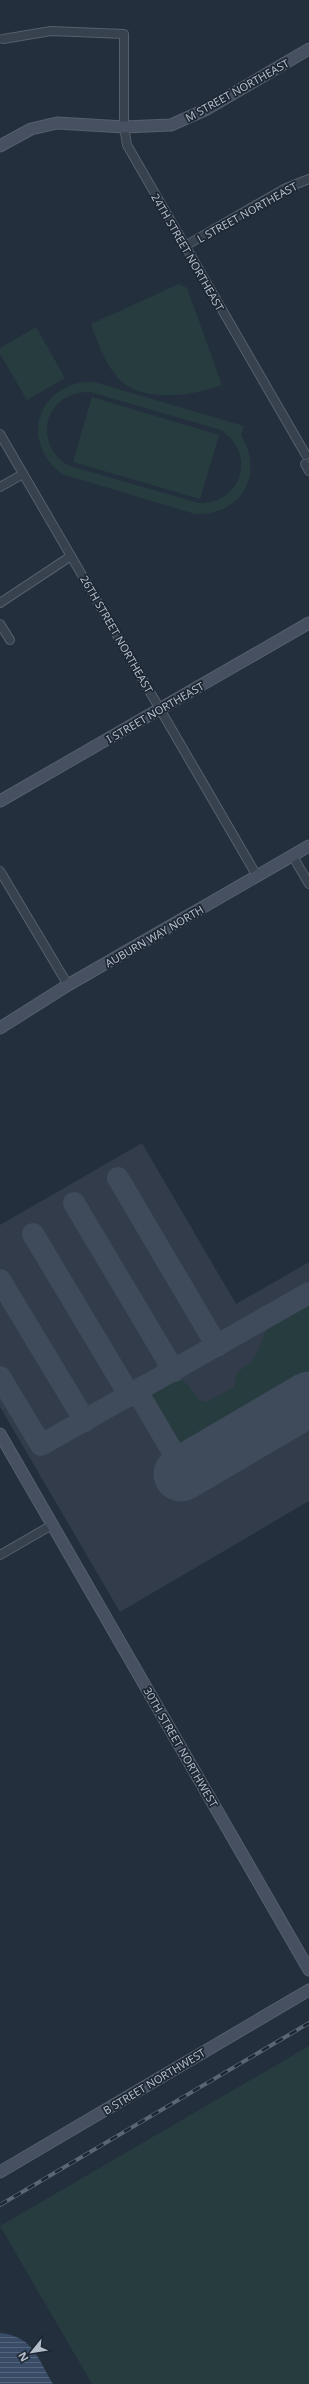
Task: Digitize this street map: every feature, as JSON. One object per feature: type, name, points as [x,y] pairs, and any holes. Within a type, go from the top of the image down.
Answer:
[{"type":"street","name":"24TH STREET NORTHEAST","points":[[3,39],[51,31],[124,34],[124,127],[127,145],[307,463]]},
{"type":"street","name":"M STREET NORTHEAST","points":[[0,146],[31,129],[48,124],[72,122],[124,127],[171,125],[190,118],[309,49]]},
{"type":"street","name":"L STREET NORTHEAST","points":[[185,246],[284,189],[309,179]]},
{"type":"street","name":"26TH STREET NORTHEAST","points":[[0,434],[257,876]]},
{"type":"street","points":[[0,488],[23,474]]},
{"type":"street","points":[[0,603],[71,556]]},
{"type":"street","name":"I STREET NORTHEAST","points":[[0,801],[309,623]]},
{"type":"street","points":[[0,624],[10,640]]},
{"type":"street","name":"AUBURN WAY NORTH","points":[[0,1028],[68,985],[309,846]]},
{"type":"street","points":[[292,855],[309,884]]},
{"type":"street","points":[[0,871],[68,985]]},
{"type":"street","name":"30TH STREET NORTHWEST","points":[[0,1434],[309,1970]]},
{"type":"street","points":[[0,1555],[52,1524]]},
{"type":"street","name":"B STREET NORTHWEST","points":[[0,2172],[309,1990]]},
{"type":"shaded area","points":[[142,1143],[236,1304],[309,1262],[309,1501],[120,1612],[0,1407],[0,1225]]},
{"type":"green space","points":[[179,284],[187,288],[222,385],[197,392],[167,395],[139,391],[127,386],[117,377],[108,365],[91,324]]},
{"type":"green space","points":[[36,327],[65,378],[27,400],[0,354],[0,348]]},
{"type":"green space","points":[[84,382],[94,382],[244,426],[241,435],[248,450],[250,464],[249,478],[244,490],[236,500],[225,508],[211,513],[195,514],[62,474],[49,462],[42,448],[38,434],[39,420],[45,407],[54,396],[67,387]],"holes":[[[90,392],[221,430],[232,440],[239,452],[241,464],[240,476],[234,487],[225,495],[213,501],[198,503],[67,465],[56,455],[49,443],[47,431],[48,419],[54,408],[63,400],[75,394]]]},
{"type":"green space","points":[[92,397],[219,435],[200,499],[73,462]]},
{"type":"green space","points":[[309,1299],[309,1381],[181,1454],[175,1448],[160,1425],[152,1409],[147,1392],[156,1384],[170,1377],[176,1377],[187,1384],[199,1400],[207,1402],[234,1387],[237,1373],[252,1361],[257,1353],[269,1323]]},
{"type":"green space","points":[[309,2046],[309,2384],[92,2384],[0,2226]]},
{"type":"water","points":[[0,2333],[11,2335],[27,2344],[33,2350],[53,2384],[0,2384]]},
{"type":"taxiway","points":[[118,1178],[217,1346]]},
{"type":"taxiway","points":[[74,1203],[174,1371]]},
{"type":"taxiway","points":[[33,1234],[130,1396]]},
{"type":"taxiway","points":[[0,1280],[85,1421]]},
{"type":"taxiway","points":[[0,1377],[41,1445],[309,1293]]},
{"type":"taxiway","points":[[137,1391],[184,1471]]},
{"type":"runway","points":[[181,1474],[309,1399]]},
{"type":"railway","points":[[0,2205],[309,2023]]}]
